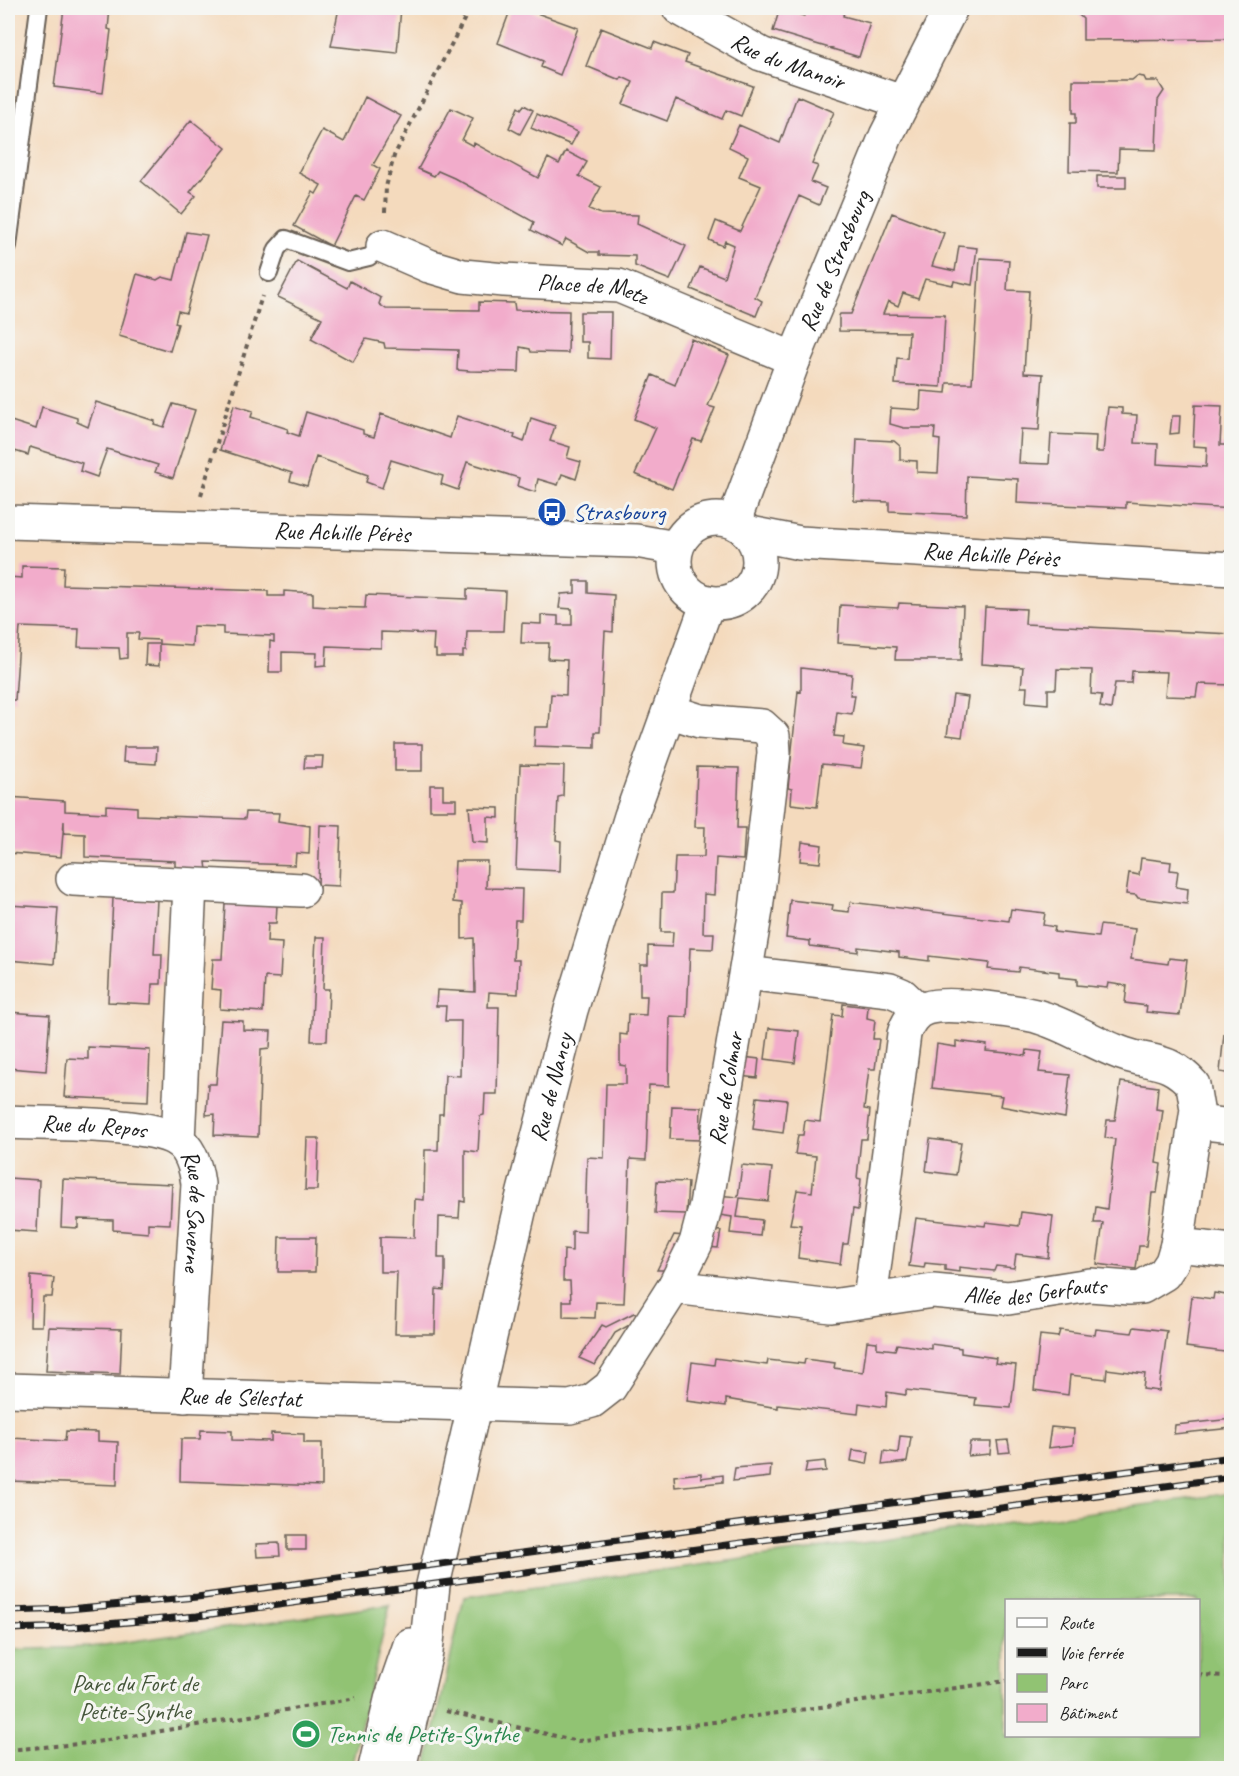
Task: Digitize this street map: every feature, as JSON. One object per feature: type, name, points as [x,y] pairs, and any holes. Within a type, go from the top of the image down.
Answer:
[{"type":"street","name":"Rue du Manoir","points":[[679,8],[761,54],[902,102]]},
{"type":"street","name":"Rue de Strasbourg","points":[[742,527],[794,358],[902,102],[951,8]]},
{"type":"street","name":"Place de Metz","points":[[383,246],[429,266],[473,277],[620,286],[794,358]]},
{"type":"street","points":[[717,518],[742,527],[759,556],[754,581],[737,598],[720,603],[708,602],[692,595],[680,582],[674,566],[676,548],[684,533],[701,521],[717,518]]},
{"type":"street","name":"Rue Achille Pérès","points":[[8,522],[636,541],[676,548]]},
{"type":"street","name":"Rue Achille Pérès","points":[[742,527],[800,543],[1232,569]]},
{"type":"street","name":"Rue de Nancy","points":[[375,1768],[403,1702],[433,1584],[530,1167],[572,1010],[631,816],[708,602]]},
{"type":"street","name":"Rue de Colmar","points":[[474,1403],[570,1407],[592,1401],[610,1387],[674,1287],[701,1227],[761,876],[773,771],[774,741],[770,732],[762,726],[707,723],[669,711]]},
{"type":"street","points":[[73,879],[302,890]]},
{"type":"street","name":"Rue de Saverne","points":[[185,1396],[198,1184],[193,1163],[178,1141],[190,885]]},
{"type":"street","points":[[746,973],[890,990],[902,995],[919,1011],[909,1022],[904,1034],[870,1300]]},
{"type":"street","name":"Allée des Gerfauts","points":[[674,1287],[831,1306],[933,1291],[1008,1298],[1090,1285],[1142,1287],[1164,1274],[1172,1262],[1177,1245],[1196,1122],[1196,1096],[1193,1084],[1165,1063],[1125,1054],[1036,1016],[951,1005],[933,1006],[919,1011]]},
{"type":"street","name":"Rue du Repos","points":[[8,1122],[153,1129],[178,1141]]},
{"type":"street","points":[[1196,1122],[1232,1126]]},
{"type":"street","points":[[1177,1245],[1232,1251]]},
{"type":"street","name":"Rue de Sélestat","points":[[8,1390],[474,1403]]},
{"type":"street","name":"Rue de Nancy","points":[[399,1768],[403,1702]]},
{"type":"lane","points":[[8,246],[39,8]]},
{"type":"lane","points":[[269,273],[276,249],[286,239],[348,262],[369,257],[383,246]]},
{"type":"path","points":[[383,246],[386,187],[394,156],[470,8]]},
{"type":"path","points":[[191,527],[269,273]]},
{"type":"path","points":[[1200,1675],[1232,1676]]},
{"type":"path","points":[[8,1750],[90,1743],[358,1697],[403,1702],[578,1741],[1005,1681]]},
{"type":"green space","points":[[1231,1493],[1231,1768],[426,1768],[464,1597]]},
{"type":"green space","name":"Parc du Fort de Petite-Synthe","points":[[390,1605],[351,1768],[8,1768],[8,1650],[90,1647]]},
{"type":"building","points":[[64,8],[110,8],[108,29],[111,30],[103,93],[54,87]]},
{"type":"building","points":[[339,8],[401,8],[397,53],[331,46]]},
{"type":"building","points":[[511,8],[523,8],[578,28],[560,75],[541,67],[543,61],[498,43]]},
{"type":"building","points":[[780,8],[804,16],[806,8],[845,8],[843,16],[870,23],[859,57],[773,31]]},
{"type":"building","points":[[1079,8],[1232,8],[1232,39],[1083,40],[1083,19],[1075,11]]},
{"type":"building","points":[[601,28],[652,48],[654,42],[688,55],[685,62],[753,86],[741,116],[726,110],[722,119],[676,99],[667,121],[623,104],[633,82],[622,77],[620,80],[586,66]]},
{"type":"building","points":[[1137,76],[1144,77],[1146,81],[1158,81],[1164,91],[1158,100],[1156,150],[1119,149],[1118,172],[1069,171],[1070,123],[1076,123],[1076,113],[1073,113],[1073,80],[1132,80]]},
{"type":"building","points":[[797,96],[834,112],[812,164],[818,166],[811,182],[826,188],[819,205],[799,196],[755,297],[762,301],[756,316],[691,289],[700,267],[724,277],[734,245],[725,241],[723,246],[709,240],[716,221],[740,231],[761,186],[739,177],[748,156],[729,147],[739,125],[780,143]]},
{"type":"building","points":[[365,97],[401,116],[373,165],[380,169],[364,200],[356,196],[331,246],[294,226],[313,192],[316,194],[321,185],[299,173],[322,130],[344,142]]},
{"type":"building","points":[[524,105],[533,110],[520,134],[509,128],[518,107],[521,109]]},
{"type":"building","points":[[451,108],[473,118],[462,140],[473,146],[474,143],[538,178],[548,158],[559,164],[566,151],[587,162],[579,176],[601,187],[589,209],[601,214],[638,215],[637,224],[686,246],[670,280],[635,266],[635,256],[599,255],[599,252],[589,252],[566,239],[562,246],[531,230],[534,222],[454,178],[438,171],[434,176],[418,169]]},
{"type":"building","points":[[537,114],[578,132],[571,145],[531,128]]},
{"type":"building","points":[[191,120],[226,148],[190,192],[196,196],[181,214],[141,181]]},
{"type":"building","points":[[1097,176],[1126,176],[1126,188],[1097,188]]},
{"type":"building","points":[[892,213],[944,233],[932,266],[955,271],[959,246],[977,248],[972,285],[954,281],[953,285],[925,279],[918,298],[903,293],[898,306],[888,301],[883,314],[945,315],[941,387],[895,384],[897,358],[907,359],[909,332],[839,331],[839,316],[840,314],[851,314]]},
{"type":"building","points":[[186,232],[207,235],[186,313],[178,311],[175,323],[178,324],[170,351],[119,336],[137,274],[157,280],[162,277],[174,280]]},
{"type":"building","points":[[980,258],[1009,260],[1007,290],[1029,291],[1024,373],[1043,374],[1039,430],[1021,429],[1019,463],[1049,464],[1051,434],[1096,436],[1095,452],[1103,452],[1108,407],[1122,408],[1122,414],[1137,415],[1135,443],[1158,444],[1157,464],[1206,467],[1207,447],[1193,446],[1195,405],[1222,406],[1220,445],[1232,445],[1232,509],[1126,502],[1126,508],[1017,503],[1018,479],[967,476],[966,515],[889,511],[889,502],[854,501],[857,439],[894,441],[900,446],[900,460],[917,461],[917,472],[938,473],[940,440],[934,439],[935,428],[904,428],[890,424],[891,408],[920,410],[921,391],[946,393],[947,383],[972,383]]},
{"type":"building","points":[[297,261],[347,288],[350,281],[381,298],[379,304],[386,309],[479,310],[479,302],[514,303],[515,310],[569,311],[568,353],[531,352],[530,349],[520,347],[519,372],[470,371],[457,370],[458,350],[385,348],[384,343],[366,339],[353,362],[311,339],[322,318],[278,297]]},
{"type":"building","points":[[580,312],[611,312],[610,359],[588,358],[588,342],[580,342]]},
{"type":"building","points":[[691,339],[729,355],[708,406],[715,408],[708,425],[701,441],[693,439],[672,489],[635,474],[656,428],[634,419],[652,375],[675,385]]},
{"type":"building","points":[[96,402],[155,421],[154,424],[164,427],[173,404],[195,410],[173,478],[155,472],[158,465],[107,449],[97,477],[80,471],[82,463],[30,447],[28,455],[8,449],[8,420],[36,429],[42,407],[77,418],[77,422],[88,427]]},
{"type":"building","points":[[234,405],[253,411],[251,417],[288,429],[287,432],[299,436],[306,412],[363,430],[363,434],[374,437],[381,414],[450,438],[457,416],[515,435],[514,438],[524,442],[531,418],[555,426],[550,441],[570,447],[567,458],[581,462],[576,479],[562,474],[558,485],[538,479],[535,492],[517,486],[519,478],[467,462],[458,490],[441,484],[443,476],[391,460],[382,488],[366,482],[368,475],[316,457],[307,486],[290,481],[292,473],[220,450]]},
{"type":"building","points":[[1172,416],[1180,416],[1179,433],[1170,434]]},
{"type":"building","points":[[22,566],[64,567],[63,585],[268,591],[268,596],[284,596],[284,591],[313,593],[313,606],[329,607],[365,608],[366,595],[467,599],[467,589],[505,591],[503,631],[467,631],[466,651],[463,651],[463,657],[436,657],[436,650],[433,650],[434,634],[381,632],[381,648],[327,646],[326,665],[316,666],[317,653],[282,652],[282,672],[269,672],[270,641],[274,642],[274,636],[223,634],[223,627],[193,626],[192,646],[159,644],[159,640],[138,639],[139,633],[127,633],[127,658],[120,659],[119,648],[78,647],[79,629],[20,627],[15,700],[8,700],[8,577],[22,578]]},
{"type":"building","points":[[575,581],[588,581],[588,593],[614,595],[613,632],[605,631],[600,732],[595,732],[595,748],[534,746],[535,727],[549,727],[551,694],[566,695],[567,660],[548,659],[549,643],[521,643],[522,623],[541,624],[541,615],[558,616],[558,625],[572,625],[572,609],[559,608],[561,594],[575,593]]},
{"type":"building","points":[[899,603],[963,606],[961,660],[895,660],[896,647],[838,643],[840,605],[898,608]]},
{"type":"building","points":[[985,607],[1026,609],[1025,624],[1232,634],[1232,685],[1198,684],[1196,697],[1165,696],[1167,672],[1132,671],[1131,683],[1115,683],[1111,709],[1100,707],[1102,695],[1091,694],[1092,670],[1057,669],[1056,689],[1048,689],[1048,704],[1026,702],[1027,687],[1021,687],[1023,667],[982,664]]},
{"type":"building","points":[[146,644],[159,644],[159,666],[145,665]]},
{"type":"building","points":[[801,668],[852,674],[850,695],[855,695],[852,714],[837,712],[834,736],[844,737],[843,745],[864,748],[861,768],[822,764],[817,807],[791,804],[792,789],[788,788],[798,691],[801,692]]},
{"type":"building","points":[[953,695],[968,697],[962,737],[947,735]]},
{"type":"building","points":[[395,744],[422,744],[422,771],[395,771]]},
{"type":"building","points":[[124,747],[157,747],[156,764],[123,762]]},
{"type":"building","points":[[305,756],[323,756],[322,768],[304,768]]},
{"type":"building","points":[[520,765],[564,766],[563,796],[558,797],[556,840],[561,841],[560,871],[516,869]]},
{"type":"building","points":[[697,767],[739,768],[737,828],[745,828],[743,860],[716,858],[714,895],[704,894],[703,933],[714,933],[713,949],[690,948],[687,1017],[670,1016],[669,1086],[649,1085],[646,1160],[630,1159],[624,1303],[596,1302],[595,1318],[563,1317],[563,1301],[571,1301],[570,1281],[563,1281],[564,1250],[572,1251],[572,1231],[585,1232],[587,1157],[604,1158],[606,1084],[626,1084],[626,1066],[620,1065],[620,1034],[627,1035],[628,1014],[646,1015],[647,996],[640,996],[640,965],[648,965],[648,946],[672,947],[673,932],[661,932],[662,893],[673,893],[675,857],[704,857],[705,827],[695,827]]},
{"type":"building","points":[[430,785],[443,785],[443,799],[456,799],[456,810],[430,810]]},
{"type":"building","points":[[8,797],[65,801],[65,811],[106,813],[106,805],[137,807],[137,815],[245,819],[246,812],[279,813],[278,821],[310,826],[309,854],[296,853],[295,865],[206,862],[207,870],[175,868],[175,861],[85,857],[85,834],[64,833],[64,821],[61,857],[8,853]]},
{"type":"building","points":[[469,807],[499,808],[499,818],[488,817],[488,843],[472,842]]},
{"type":"building","points":[[320,825],[341,826],[339,886],[318,885]]},
{"type":"building","points":[[802,842],[822,845],[820,863],[800,861]]},
{"type":"building","points":[[1141,858],[1171,862],[1170,870],[1178,871],[1176,887],[1188,889],[1187,904],[1138,898],[1136,895],[1126,894],[1129,873],[1139,875]]},
{"type":"building","points":[[455,861],[487,861],[486,888],[522,889],[521,920],[515,920],[513,960],[519,960],[518,994],[489,992],[488,1007],[499,1007],[497,1094],[485,1094],[484,1115],[480,1116],[478,1152],[465,1150],[465,1202],[460,1201],[459,1218],[439,1217],[438,1258],[445,1258],[445,1275],[444,1290],[436,1289],[435,1334],[395,1334],[397,1272],[380,1272],[380,1237],[414,1238],[415,1199],[424,1200],[425,1150],[438,1150],[439,1114],[443,1114],[445,1075],[460,1076],[461,1021],[445,1021],[446,1006],[436,1006],[437,990],[475,992],[474,938],[462,939],[462,903],[453,902]]},
{"type":"building","points":[[113,898],[157,900],[154,954],[162,954],[161,984],[152,984],[151,1004],[108,1002]]},
{"type":"building","points":[[790,900],[833,905],[832,910],[849,912],[850,902],[1009,921],[1011,909],[1045,913],[1043,925],[1055,927],[1054,932],[1098,937],[1100,925],[1135,929],[1131,959],[1168,964],[1169,958],[1187,960],[1180,1015],[1146,1012],[1147,1006],[1125,1003],[1127,986],[1108,983],[1107,988],[1077,985],[1077,979],[1059,977],[1059,972],[1019,967],[1018,972],[988,969],[989,963],[929,956],[929,961],[899,957],[899,952],[858,947],[858,952],[810,946],[810,941],[786,938]]},
{"type":"building","points":[[225,903],[277,905],[276,923],[268,923],[267,942],[282,943],[280,978],[265,977],[263,1012],[220,1009],[221,990],[211,989],[213,959],[222,959]]},
{"type":"building","points":[[8,905],[58,908],[54,964],[8,960]]},
{"type":"building","points":[[316,937],[325,937],[323,989],[329,989],[327,1041],[311,1041]]},
{"type":"building","points":[[843,1004],[868,1007],[867,1018],[875,1020],[873,1039],[879,1039],[875,1069],[869,1069],[864,1109],[870,1110],[867,1139],[861,1139],[857,1178],[861,1179],[858,1210],[853,1209],[848,1244],[843,1244],[840,1264],[798,1258],[801,1225],[790,1224],[797,1190],[812,1192],[816,1156],[795,1154],[798,1135],[803,1135],[805,1120],[820,1122],[833,1015],[842,1016]]},
{"type":"building","points":[[8,1012],[50,1015],[46,1071],[8,1068]]},
{"type":"building","points":[[221,1020],[243,1021],[243,1030],[271,1031],[270,1048],[261,1049],[258,1137],[214,1135],[215,1114],[206,1115],[208,1084],[216,1084]]},
{"type":"building","points":[[769,1028],[799,1031],[795,1063],[765,1059]]},
{"type":"building","points":[[1224,1034],[1232,1035],[1232,1074],[1220,1072]]},
{"type":"building","points":[[956,1041],[987,1045],[986,1051],[1026,1056],[1027,1050],[1042,1052],[1039,1072],[1070,1075],[1065,1118],[1000,1106],[1002,1096],[932,1088],[937,1044],[956,1047]]},
{"type":"building","points":[[88,1047],[150,1050],[148,1101],[64,1097],[67,1058],[88,1059]]},
{"type":"building","points":[[743,1057],[759,1059],[757,1078],[739,1076]]},
{"type":"building","points":[[1121,1082],[1158,1087],[1156,1109],[1163,1110],[1156,1163],[1161,1164],[1157,1193],[1152,1193],[1146,1246],[1139,1246],[1136,1269],[1097,1264],[1103,1223],[1094,1223],[1096,1207],[1107,1209],[1115,1139],[1105,1138],[1107,1120],[1115,1120]]},
{"type":"building","points":[[757,1097],[787,1100],[783,1133],[753,1129]]},
{"type":"building","points":[[672,1106],[701,1107],[700,1140],[670,1139]]},
{"type":"building","points":[[307,1138],[319,1138],[317,1190],[305,1190]]},
{"type":"building","points":[[930,1139],[961,1143],[956,1175],[926,1171]]},
{"type":"building","points":[[742,1165],[772,1168],[768,1201],[740,1198],[737,1217],[762,1220],[760,1236],[730,1233],[732,1217],[713,1214],[717,1195],[738,1197]]},
{"type":"building","points":[[8,1178],[39,1180],[37,1232],[8,1230]]},
{"type":"building","points":[[63,1179],[172,1184],[170,1224],[148,1223],[148,1233],[113,1230],[113,1220],[78,1219],[78,1228],[61,1227]]},
{"type":"building","points":[[657,1181],[688,1182],[686,1214],[655,1213]]},
{"type":"building","points":[[1021,1212],[1053,1216],[1048,1258],[1016,1254],[1014,1268],[996,1266],[994,1271],[959,1267],[959,1272],[945,1270],[945,1265],[925,1263],[924,1268],[909,1266],[916,1218],[985,1226],[986,1222],[1019,1226]]},
{"type":"building","points":[[710,1230],[721,1231],[718,1248],[707,1247]]},
{"type":"building","points":[[674,1235],[684,1236],[667,1270],[657,1270]]},
{"type":"building","points":[[279,1237],[316,1237],[315,1272],[278,1272]]},
{"type":"building","points":[[31,1276],[54,1278],[52,1297],[43,1297],[42,1326],[30,1326]]},
{"type":"building","points":[[1214,1293],[1232,1296],[1232,1353],[1186,1347],[1192,1296],[1213,1299]]},
{"type":"building","points":[[634,1313],[638,1316],[633,1323],[615,1333],[595,1365],[579,1358],[602,1325],[606,1327]]},
{"type":"building","points":[[49,1327],[122,1329],[120,1374],[46,1371]]},
{"type":"building","points":[[1134,1327],[1167,1331],[1159,1391],[1143,1389],[1145,1374],[1107,1369],[1106,1379],[1070,1375],[1068,1395],[1034,1390],[1040,1335],[1058,1337],[1060,1330],[1095,1335],[1096,1329],[1132,1333]]},
{"type":"building","points":[[867,1341],[877,1342],[877,1348],[895,1350],[897,1344],[931,1349],[931,1344],[961,1348],[961,1353],[996,1358],[995,1363],[1016,1365],[1011,1408],[975,1405],[976,1398],[906,1390],[906,1395],[887,1392],[886,1407],[859,1403],[858,1414],[778,1405],[778,1408],[726,1399],[726,1406],[687,1401],[692,1362],[714,1365],[715,1358],[767,1365],[768,1360],[804,1364],[805,1359],[835,1363],[834,1368],[863,1372]]},
{"type":"building","points":[[1232,1419],[1232,1428],[1174,1434],[1175,1425]]},
{"type":"building","points":[[1051,1427],[1074,1429],[1073,1445],[1048,1448]]},
{"type":"building","points":[[201,1430],[232,1431],[232,1440],[271,1441],[271,1433],[304,1434],[304,1443],[322,1443],[322,1486],[180,1481],[181,1439],[200,1439]]},
{"type":"building","points":[[66,1431],[98,1432],[98,1441],[118,1442],[117,1485],[10,1481],[11,1438],[65,1441]]},
{"type":"building","points":[[900,1436],[911,1437],[907,1462],[882,1465],[884,1451],[898,1453]]},
{"type":"building","points":[[1008,1440],[1010,1452],[999,1453],[997,1441]]},
{"type":"building","points":[[970,1442],[991,1442],[990,1454],[968,1456]]},
{"type":"building","points":[[853,1450],[869,1452],[867,1464],[851,1461]]},
{"type":"building","points":[[825,1461],[826,1471],[805,1473],[807,1463]]},
{"type":"building","points":[[771,1465],[770,1477],[733,1481],[735,1468]]},
{"type":"building","points":[[701,1473],[701,1478],[723,1475],[723,1482],[675,1487],[674,1476]]},
{"type":"building","points":[[287,1535],[306,1535],[306,1550],[287,1550]]},
{"type":"building","points":[[279,1543],[280,1556],[257,1557],[256,1544]]},
{"type":"railway","points":[[8,1611],[69,1609],[197,1597],[1232,1457]]},
{"type":"railway","points":[[8,1629],[72,1627],[197,1616],[1232,1477]]},
{"type":"place","name":"Strasbourg","points":[[552,512]]},
{"type":"place","name":"Tennis de Petite-Synthe","points":[[306,1734]]}]
